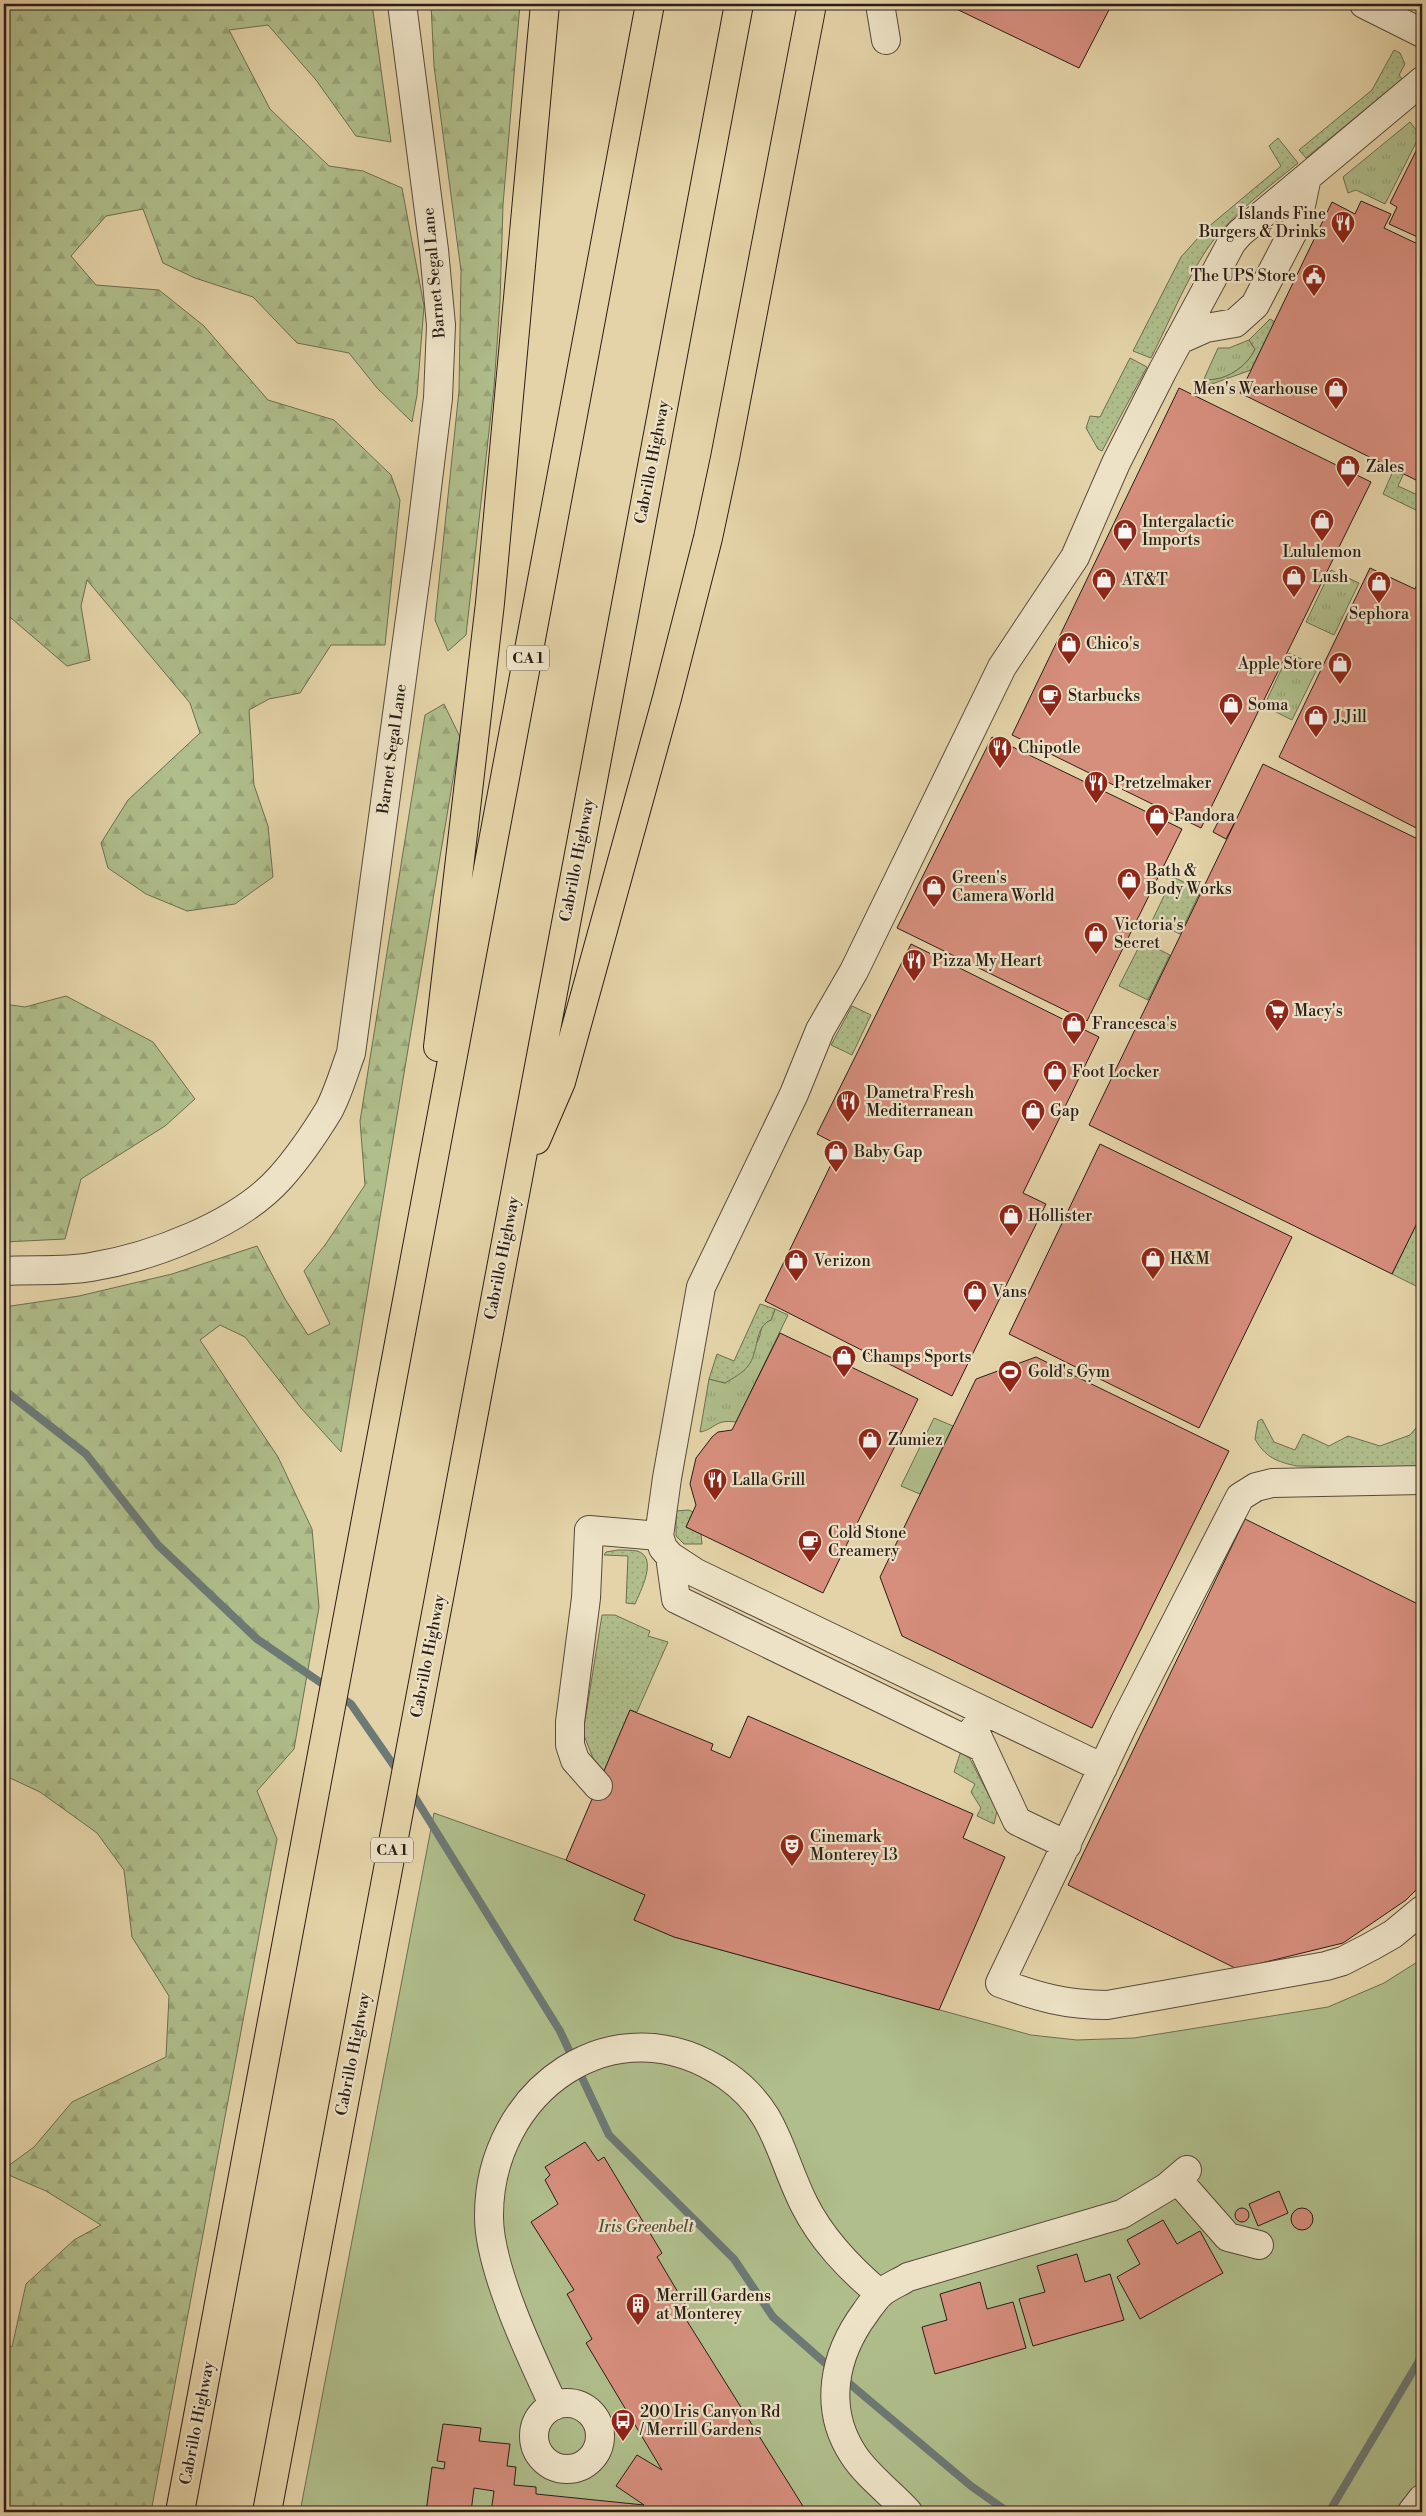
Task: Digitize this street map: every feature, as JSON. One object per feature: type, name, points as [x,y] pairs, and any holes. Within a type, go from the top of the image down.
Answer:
[{"type":"highway","points":[[405,1313],[484,664],[545,4]]},
{"type":"highway","name":"Cabrillo Highway","points":[[180,2512],[650,4]]},
{"type":"highway","name":"Cabrillo Highway","points":[[268,2512],[515,1188],[739,4]]},
{"type":"highway","points":[[515,1188],[561,1082],[698,579],[725,458],[812,4]]},
{"type":"street","name":"Barnet Segal Lane","points":[[4,1271],[89,1268],[120,1261],[190,1238],[254,1200],[279,1179],[330,1109],[351,1053],[438,398],[441,325],[402,4]]},
{"type":"street","points":[[880,4],[886,40]]},
{"type":"street","points":[[1364,4],[1422,33]]},
{"type":"street","points":[[981,1747],[676,1599],[664,1546],[666,1478],[701,1287],[794,1094],[820,1030],[854,971],[1002,668],[1075,557],[1116,463],[1232,242],[1240,233],[1422,81]]},
{"type":"street","points":[[1179,340],[1206,328],[1236,323],[1255,305],[1297,224],[1307,177]]},
{"type":"street","points":[[1422,1480],[1272,1483],[1256,1487],[1240,1497],[1103,1768],[1000,1983],[1061,2003],[1107,2005],[1326,1966],[1343,1961],[1393,1934],[1422,1910]]},
{"type":"street","points":[[598,1786],[575,1760],[570,1745],[570,1722],[586,1598],[589,1530],[664,1546],[683,1566],[1103,1768]]},
{"type":"street","points":[[950,1695],[969,1718],[1017,1821],[1067,1845]]},
{"type":"street","points":[[554,2406],[523,2334],[496,2258],[491,2238],[490,2195],[500,2154],[521,2112],[532,2096],[549,2080],[585,2058],[629,2047],[672,2051],[709,2065],[743,2088],[756,2101],[775,2131],[804,2204],[829,2244],[855,2273],[880,2294]]},
{"type":"street","points":[[908,2512],[854,2455],[843,2437],[835,2402],[835,2384],[841,2355],[859,2321],[880,2294],[908,2277],[1122,2214],[1149,2200],[1182,2175],[1228,2237],[1259,2245]]},
{"type":"street","points":[[1412,2512],[1422,2499]]},
{"type":"green space","points":[[4,4],[372,4],[391,142],[356,136],[316,80],[268,25],[229,30],[270,109],[329,166],[363,171],[402,188],[424,306],[417,395],[412,422],[377,388],[349,353],[297,343],[253,297],[195,278],[163,263],[143,209],[106,216],[71,256],[96,285],[159,290],[204,326],[268,400],[334,420],[391,475],[400,500],[385,645],[331,645],[300,693],[269,699],[249,710],[254,785],[268,826],[273,877],[235,904],[187,911],[146,894],[108,868],[101,843],[128,800],[200,733],[190,703],[87,580],[81,606],[90,660],[67,666],[4,612]]},
{"type":"green space","points":[[431,4],[520,4],[503,205],[500,302],[494,387],[466,635],[448,651],[435,620],[459,391],[461,271],[434,66]]},
{"type":"green space","points":[[1394,50],[1400,53],[1405,64],[1399,75],[1402,79],[1306,158],[1299,150],[1372,90]]},
{"type":"green space","points":[[1410,122],[1420,135],[1385,204],[1356,190],[1348,193],[1343,177]]},
{"type":"green space","points":[[1278,138],[1298,163],[1245,207],[1216,237],[1189,280],[1151,358],[1133,351],[1181,257],[1207,228],[1281,166],[1269,146]]},
{"type":"green space","points":[[1270,319],[1275,322],[1251,370],[1209,385],[1202,383],[1204,379],[1212,380],[1227,376],[1241,367],[1255,349],[1249,340]]},
{"type":"green space","points":[[1249,340],[1255,349],[1241,367],[1227,376],[1212,380],[1204,379],[1218,348],[1229,348]]},
{"type":"green space","points":[[1130,358],[1147,367],[1102,451],[1098,449],[1086,428],[1090,416],[1100,417]]},
{"type":"green space","points":[[1393,471],[1403,475],[1398,486],[1422,497],[1422,513],[1383,494]]},
{"type":"green space","points":[[1331,570],[1359,583],[1334,635],[1306,622]]},
{"type":"green space","points":[[1289,653],[1318,667],[1292,720],[1264,706]]},
{"type":"green space","points":[[444,704],[460,737],[341,1452],[301,1408],[245,1337],[220,1325],[200,1340],[278,1457],[312,1529],[319,1607],[294,1749],[257,1791],[277,1839],[151,2512],[4,2512],[4,2343],[12,2347],[26,2284],[74,2240],[101,2225],[46,2191],[4,2173],[4,2169],[34,2147],[72,2102],[166,2057],[169,1996],[132,1937],[124,1870],[97,1833],[40,1792],[10,1778],[4,1779],[4,1307],[79,1296],[172,1274],[257,1246],[285,1299],[308,1335],[330,1324],[304,1271],[325,1245],[365,1185],[360,1121],[425,715]]},
{"type":"green space","points":[[1173,877],[1201,890],[1180,934],[1152,921]]},
{"type":"green space","points":[[1142,941],[1170,955],[1148,1000],[1119,986]]},
{"type":"green space","points":[[66,996],[153,1042],[195,1099],[165,1126],[81,1179],[65,1239],[4,1242],[4,1004],[25,1007]]},
{"type":"green space","points":[[852,1006],[871,1015],[852,1055],[831,1045]]},
{"type":"green space","points":[[1422,1213],[1422,1289],[1392,1274]]},
{"type":"green space","points":[[760,1304],[775,1309],[771,1320],[766,1323],[759,1334],[754,1354],[748,1366],[725,1383],[709,1379],[717,1354],[734,1361]]},
{"type":"green space","points":[[775,1309],[788,1315],[736,1422],[719,1423],[700,1432],[709,1379],[725,1383],[754,1347],[759,1339],[762,1326],[771,1320]]},
{"type":"green space","points":[[934,1418],[953,1426],[920,1494],[901,1486]]},
{"type":"green space","points":[[1262,1419],[1274,1442],[1295,1450],[1303,1434],[1329,1446],[1348,1436],[1380,1446],[1410,1435],[1422,1421],[1422,1467],[1297,1466],[1283,1463],[1267,1454],[1255,1439],[1258,1421]]},
{"type":"green space","points":[[689,1510],[693,1512],[686,1527],[701,1534],[702,1544],[684,1544],[676,1536],[676,1511]]},
{"type":"green space","points":[[618,1550],[637,1551],[647,1560],[644,1584],[635,1604],[626,1603],[628,1556],[604,1555],[606,1552]]},
{"type":"green space","points":[[602,1615],[615,1615],[650,1631],[648,1636],[668,1642],[637,1712],[630,1710],[604,1771],[593,1758],[583,1733]]},
{"type":"green space","points":[[961,1751],[968,1755],[997,1811],[994,1824],[977,1816],[981,1808],[971,1792],[975,1784],[954,1772]]},
{"type":"green space","name":"Iris Greenbelt","points":[[434,1813],[566,1860],[645,1895],[634,1920],[674,1937],[1031,2035],[1077,2040],[1134,2038],[1328,2007],[1384,1983],[1422,1959],[1422,2512],[300,2512]]},
{"type":"building","points":[[946,4],[1112,4],[1079,68]]},
{"type":"building","points":[[1422,139],[1422,239],[1389,224],[1397,207],[1390,203]]},
{"type":"building","points":[[1361,201],[1391,214],[1384,228],[1422,246],[1422,483],[1240,393],[1332,202],[1355,214]]},
{"type":"building","points":[[1179,388],[1371,482],[1201,828],[1012,735]]},
{"type":"building","points":[[1370,568],[1415,589],[1422,573],[1422,831],[1279,757]]},
{"type":"building","points":[[992,737],[1182,829],[1087,1021],[897,928]]},
{"type":"building","name":"Macy's","points":[[1263,764],[1422,841],[1422,1213],[1392,1274],[1089,1125]]},
{"type":"building","points":[[1221,816],[1235,822],[1226,839],[1213,832]]},
{"type":"building","points":[[911,944],[1099,1037],[1023,1193],[1046,1204],[952,1396],[765,1301],[840,1146],[817,1134]]},
{"type":"building","name":"H&M","points":[[1100,1144],[1292,1237],[1199,1428],[1009,1334]]},
{"type":"building","points":[[780,1333],[918,1399],[823,1593],[686,1527],[696,1505],[690,1484],[696,1458],[718,1432],[732,1430]]},
{"type":"building","points":[[1036,1357],[1229,1451],[1092,1728],[902,1636],[880,1577],[976,1379]]},
{"type":"building","points":[[1245,1519],[1422,1606],[1422,1620],[1419,1627],[1422,1628],[1422,1884],[1406,1900],[1343,1943],[1237,1969],[1068,1885]]},
{"type":"building","name":"Cinemark Monterey 13","points":[[630,1710],[713,1744],[711,1750],[730,1758],[748,1716],[973,1814],[963,1838],[1005,1857],[939,2010],[674,1937],[634,1920],[645,1895],[566,1860]]},
{"type":"building","name":"Merrill Gardens at Monterey","points":[[585,2142],[598,2161],[604,2157],[662,2253],[657,2257],[688,2309],[682,2313],[805,2512],[491,2512],[494,2491],[474,2488],[471,2512],[426,2512],[432,2467],[444,2469],[445,2462],[437,2461],[443,2424],[481,2428],[479,2441],[510,2444],[507,2466],[516,2467],[514,2485],[536,2487],[536,2494],[644,2505],[616,2486],[637,2455],[662,2470],[586,2343],[592,2339],[567,2294],[574,2290],[531,2222],[558,2204],[545,2180],[550,2175],[545,2167]]},
{"type":"building","points":[[1279,2191],[1288,2213],[1258,2226],[1249,2204]]},
{"type":"building","points":[[1239,2208],[1245,2208],[1249,2215],[1245,2222],[1239,2222],[1235,2218],[1235,2212]]},
{"type":"building","points":[[1302,2208],[1310,2211],[1313,2219],[1310,2227],[1302,2230],[1294,2227],[1291,2219],[1294,2211]]},
{"type":"building","points":[[1163,2220],[1177,2244],[1200,2231],[1223,2273],[1140,2319],[1117,2277],[1140,2264],[1127,2240]]},
{"type":"building","points":[[1077,2254],[1085,2282],[1110,2274],[1124,2320],[1033,2346],[1019,2299],[1045,2292],[1037,2266]]},
{"type":"building","points":[[980,2282],[987,2309],[1013,2302],[1026,2348],[935,2374],[922,2327],[947,2320],[940,2294]]},
{"type":"waterway","points":[[4,1390],[86,1454],[158,1545],[257,1639],[330,1689]]},
{"type":"waterway","points":[[339,1696],[351,1704],[399,1773]]},
{"type":"waterway","points":[[411,1791],[560,2031],[609,2135],[734,2259],[773,2317],[833,2370]]},
{"type":"waterway","points":[[1329,2512],[1422,2356]]},
{"type":"waterway","points":[[844,2379],[971,2486],[1008,2512]]},
{"type":"place","name":"Islands Fine Burgers & Drinks","points":[[1343,244]]},
{"type":"place","name":"The UPS Store","points":[[1314,297]]},
{"type":"place","name":"Men's Wearhouse","points":[[1336,410]]},
{"type":"place","name":"Zales","points":[[1348,488]]},
{"type":"place","name":"Lululemon","points":[[1322,542]]},
{"type":"place","name":"Intergalactic Imports","points":[[1125,552]]},
{"type":"place","name":"Lush","points":[[1294,598]]},
{"type":"place","name":"AT&T","points":[[1104,601]]},
{"type":"place","name":"Sephora","points":[[1379,604]]},
{"type":"place","name":"Chico's","points":[[1069,665]]},
{"type":"place","name":"Apple Store","points":[[1340,685]]},
{"type":"place","name":"Starbucks","points":[[1050,717]]},
{"type":"place","name":"Soma","points":[[1231,726]]},
{"type":"place","name":"J.Jill","points":[[1316,738]]},
{"type":"place","name":"Chipotle","points":[[1000,769]]},
{"type":"place","name":"Pretzelmaker","points":[[1096,804]]},
{"type":"place","name":"Pandora","points":[[1157,837]]},
{"type":"place","name":"Bath & Body Works","points":[[1129,901]]},
{"type":"place","name":"Green's Camera World","points":[[934,908]]},
{"type":"place","name":"Victoria's Secret","points":[[1096,955]]},
{"type":"place","name":"Pizza My Heart","points":[[914,982]]},
{"type":"place","name":"Macy's","points":[[1277,1032]]},
{"type":"place","name":"Francesca's","points":[[1074,1045]]},
{"type":"place","name":"Foot Locker","points":[[1055,1093]]},
{"type":"place","name":"Dametra Fresh Mediterranean","points":[[848,1123]]},
{"type":"place","name":"Gap","points":[[1033,1132]]},
{"type":"place","name":"Baby Gap","points":[[836,1173]]},
{"type":"place","name":"Hollister","points":[[1011,1237]]},
{"type":"place","name":"H&M","points":[[1153,1280]]},
{"type":"place","name":"Verizon","points":[[796,1282]]},
{"type":"place","name":"Vans","points":[[975,1313]]},
{"type":"place","name":"Champs Sports","points":[[844,1378]]},
{"type":"place","name":"Gold's Gym","points":[[1010,1393]]},
{"type":"place","name":"Zumiez","points":[[870,1461]]},
{"type":"place","name":"Lalla Grill","points":[[715,1501]]},
{"type":"place","name":"Cold Stone Creamery","points":[[810,1563]]},
{"type":"place","name":"Cinemark Monterey 13","points":[[792,1867]]},
{"type":"place","name":"Merrill Gardens at Monterey","points":[[638,2326]]},
{"type":"place","name":"200 Iris Canyon Rd / Merrill Gardens","points":[[623,2442]]}]
